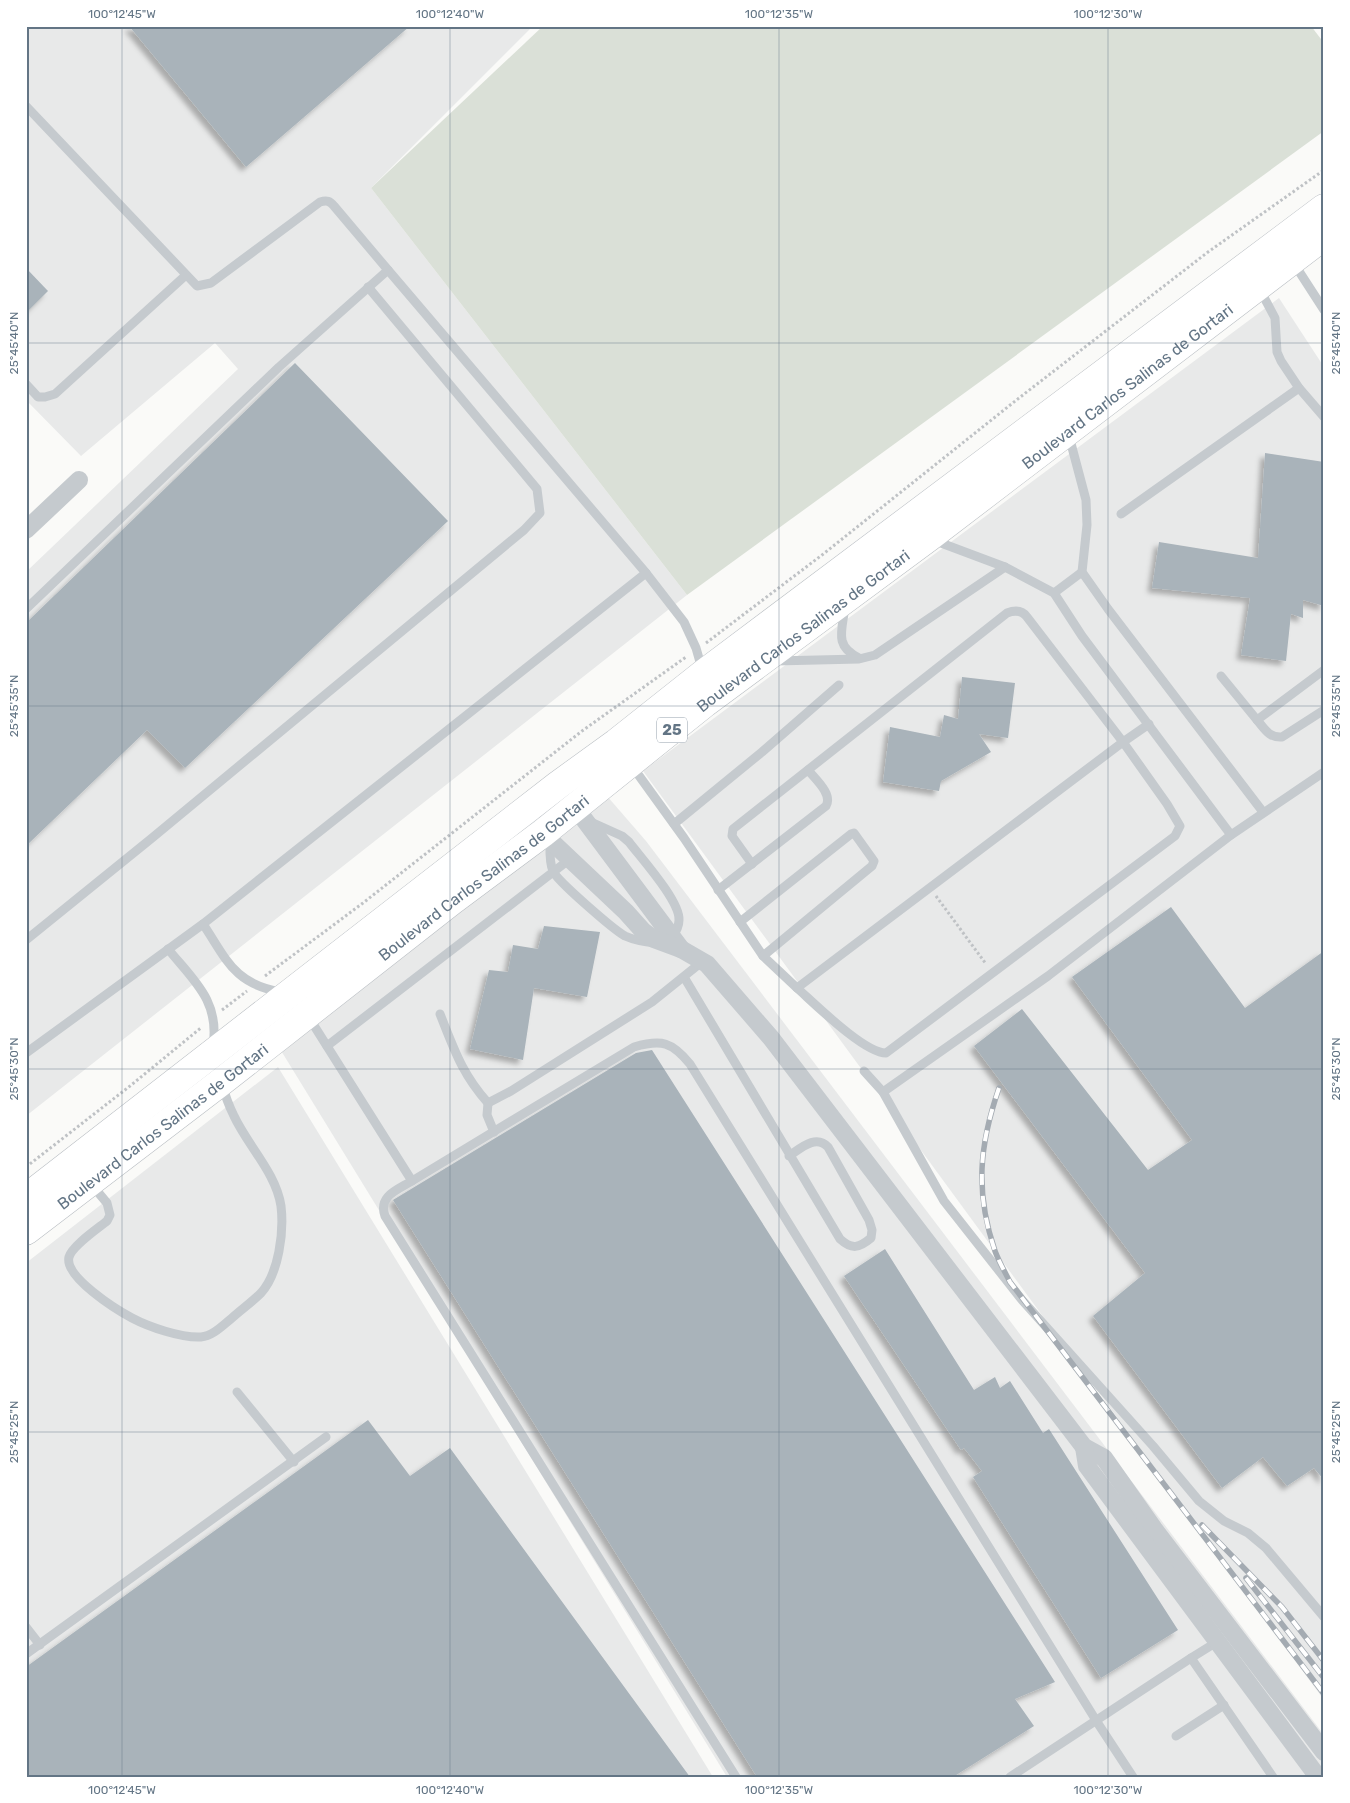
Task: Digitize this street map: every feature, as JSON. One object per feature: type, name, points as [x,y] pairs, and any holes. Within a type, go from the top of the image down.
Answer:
[{"type":"main road","name":"Boulevard Carlos Salinas de Gortari","points":[[81,1172],[222,1082],[306,1014],[581,813],[623,754],[700,662],[1324,208]]},
{"type":"main road","name":"Boulevard Carlos Salinas de Gortari","points":[[31,1212],[81,1172],[212,1054],[558,785],[623,754],[705,703],[763,662],[1324,236]]},
{"type":"street","points":[[26,530],[79,480]]},
{"type":"street","points":[[558,785],[627,874],[673,943]]},
{"type":"street","points":[[522,814],[626,912],[643,931],[673,943],[703,961],[719,976],[771,1038],[1084,1447],[1104,1458],[1154,1529],[1324,1752]]},
{"type":"street","points":[[606,893],[627,874]]},
{"type":"street","points":[[1084,1447],[1087,1466],[1318,1777]]},
{"type":"lane","points":[[26,106],[197,286],[211,284],[320,202],[330,202],[646,573],[684,622],[700,662]]},
{"type":"lane","points":[[1292,260],[1324,310]]},
{"type":"lane","points":[[26,609],[279,367],[388,270]]},
{"type":"lane","points":[[26,384],[38,397],[55,394],[186,275]]},
{"type":"lane","points":[[1258,286],[1275,318],[1277,352],[1281,361],[1299,388],[1324,417]]},
{"type":"lane","points":[[26,940],[524,530],[540,513],[537,489],[368,287]]},
{"type":"lane","points":[[1121,514],[1299,388]]},
{"type":"lane","points":[[1068,432],[1086,500],[1087,525],[1082,572],[1108,609],[1263,812]]},
{"type":"lane","points":[[928,538],[1005,567],[1054,593],[1082,636],[1231,835]]},
{"type":"lane","points":[[763,662],[859,659],[875,655],[894,644],[1005,567]]},
{"type":"lane","points":[[1054,593],[1082,572]]},
{"type":"lane","points":[[26,1053],[202,924],[646,573]]},
{"type":"lane","points":[[846,599],[842,642],[844,648],[850,654],[859,659]]},
{"type":"lane","points":[[623,754],[674,824],[763,956],[857,1039],[880,1053],[886,1053],[1175,836],[1180,826],[1167,804],[1123,742],[1028,617],[1021,611],[1013,611],[1007,613],[732,831],[732,836],[752,864]]},
{"type":"lane","points":[[1257,720],[1324,670]]},
{"type":"lane","points":[[1222,676],[1270,736],[1275,738],[1282,737],[1324,710]]},
{"type":"lane","points":[[674,824],[762,752],[839,685]]},
{"type":"lane","points":[[797,988],[1149,724]]},
{"type":"lane","points":[[718,890],[828,803],[826,794],[808,770]]},
{"type":"lane","points":[[883,1092],[1048,976],[1231,835],[1324,772]]},
{"type":"lane","points":[[546,837],[553,873],[605,922],[624,935],[640,941],[673,943],[680,919],[675,903],[629,842],[622,836],[581,813]]},
{"type":"lane","points":[[740,922],[851,834],[854,834],[872,856],[874,860],[872,866],[763,956]]},
{"type":"lane","points":[[607,848],[622,836]]},
{"type":"lane","points":[[326,1046],[570,859]]},
{"type":"lane","points":[[202,924],[235,972],[255,985],[288,994]]},
{"type":"lane","points":[[168,949],[204,993],[213,1017],[215,1031],[212,1054]]},
{"type":"lane","points":[[488,1103],[511,1091],[652,1002],[703,961]]},
{"type":"lane","points":[[684,977],[789,1156],[840,1239],[847,1245],[856,1247],[864,1244],[871,1238],[872,1230],[869,1220],[824,1142],[810,1143],[789,1156]]},
{"type":"lane","points":[[306,1014],[412,1181]]},
{"type":"lane","points":[[440,1014],[462,1068],[473,1086],[488,1103],[487,1115],[494,1132]]},
{"type":"lane","points":[[736,1777],[385,1216],[382,1208],[391,1193],[634,1047],[651,1042],[667,1043],[681,1053],[696,1073],[1097,1722],[1133,1777]]},
{"type":"lane","points":[[864,1071],[883,1092],[944,1201],[1022,1300],[1153,1446],[1199,1501],[1224,1521],[1248,1533],[1266,1548],[1324,1618]]},
{"type":"lane","points":[[81,1172],[108,1203],[110,1215],[107,1221],[74,1248],[69,1256],[69,1263],[74,1273],[91,1291],[132,1318],[157,1328],[188,1336],[202,1337],[216,1331],[262,1292],[272,1277],[279,1252],[281,1223],[281,1206],[276,1190],[234,1117],[222,1082]]},
{"type":"lane","points":[[237,1392],[294,1462]]},
{"type":"lane","points":[[26,1654],[294,1462],[326,1437]]},
{"type":"lane","points":[[26,1627],[40,1645]]},
{"type":"lane","points":[[1010,1777],[1233,1632]]},
{"type":"lane","points":[[1191,1658],[1273,1777]]},
{"type":"lane","points":[[1176,1736],[1224,1705]]},
{"type":"path","points":[[26,1167],[130,1086],[213,1017],[582,732],[700,662],[822,555],[1004,410],[1208,252],[1324,170]]},
{"type":"path","points":[[930,888],[993,973]]},
{"type":"shaded area","points":[[26,26],[533,26],[371,188],[687,595],[26,1116],[26,572],[238,369],[215,343],[81,456],[26,400]]},
{"type":"shaded area","points":[[543,26],[1311,26],[1324,43],[1324,131],[687,595],[371,188]]},
{"type":"shaded area","points":[[1279,298],[1324,367],[1324,1700],[643,771]]},
{"type":"shaded area","points":[[607,796],[646,841],[1324,1735],[1324,1777],[727,1777],[280,1049]]},
{"type":"shaded area","points":[[278,1067],[713,1777],[26,1777],[26,1263]]},
{"type":"building","points":[[129,26],[410,26],[246,167]]},
{"type":"building","points":[[26,268],[48,291],[26,313]]},
{"type":"building","points":[[295,363],[448,521],[185,768],[147,730],[26,846],[26,623]]},
{"type":"building","points":[[1265,453],[1324,462],[1324,606],[1303,600],[1303,618],[1291,614],[1286,661],[1241,655],[1250,598],[1152,588],[1159,542],[1258,558]]},
{"type":"building","points":[[962,677],[1015,683],[1008,738],[979,734],[991,752],[941,781],[939,791],[883,782],[890,727],[940,737],[944,715],[958,719]]},
{"type":"building","points":[[1171,907],[1245,1008],[1324,951],[1324,1480],[1314,1468],[1287,1486],[1263,1457],[1222,1488],[1093,1316],[1145,1273],[974,1046],[1022,1009],[1148,1170],[1192,1140],[1072,977]]},
{"type":"building","points":[[544,926],[600,932],[587,997],[534,988],[523,1060],[470,1049],[489,970],[508,972],[513,945],[538,949]]},
{"type":"building","points":[[652,1050],[1055,1682],[1015,1699],[1034,1726],[953,1777],[757,1777],[393,1200],[636,1053]]},
{"type":"building","points":[[885,1249],[974,1390],[995,1377],[1000,1388],[1010,1381],[1043,1433],[1049,1429],[1178,1630],[1101,1678],[973,1477],[982,1471],[964,1448],[961,1450],[844,1276]]},
{"type":"building","points":[[368,1420],[410,1476],[450,1448],[690,1777],[26,1777],[26,1667]]},
{"type":"railway","points":[[999,1088],[987,1130],[982,1169],[982,1189],[984,1209],[995,1251],[1010,1282],[1324,1694]]},
{"type":"railway","points":[[1202,1525],[1282,1607],[1324,1661]]},
{"type":"railway","points":[[1246,1578],[1324,1678]]}]
